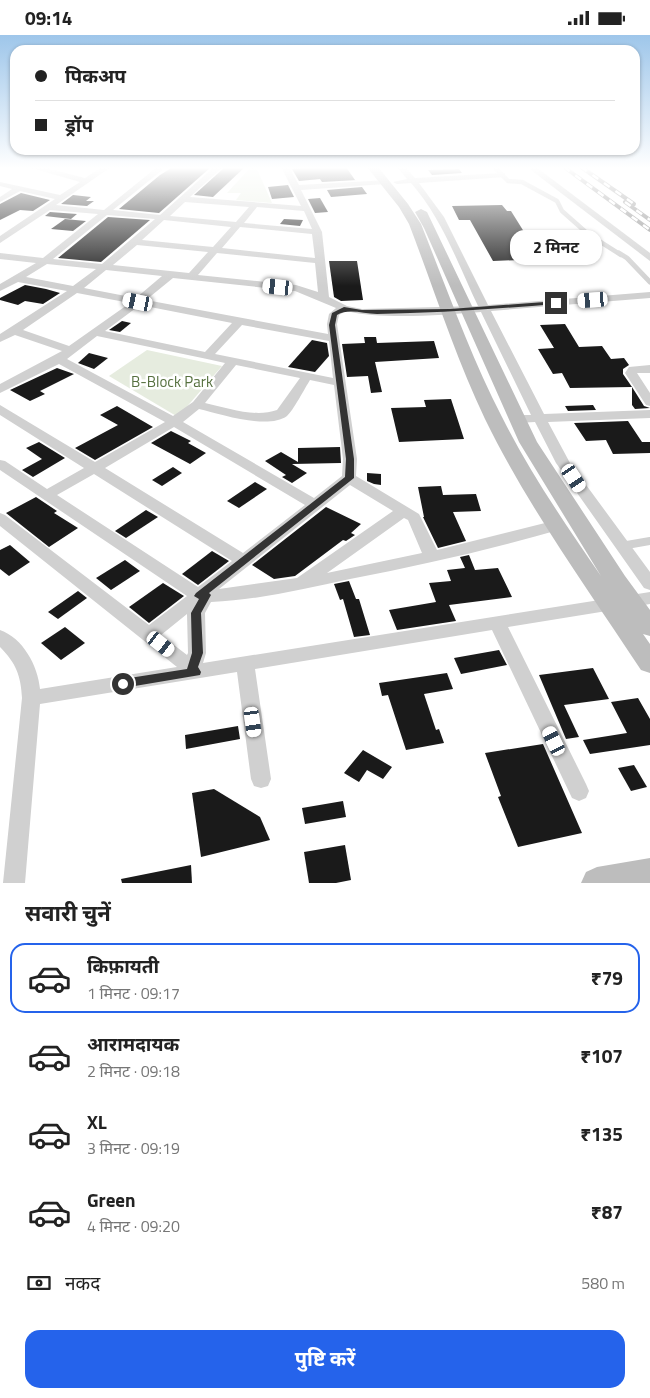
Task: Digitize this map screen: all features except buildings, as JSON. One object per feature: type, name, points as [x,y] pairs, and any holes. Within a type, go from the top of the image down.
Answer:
[{"type":"street","points":[[0,240],[49,207],[318,232]]},
{"type":"street","points":[[0,288],[18,279],[112,207]]},
{"type":"street","points":[[0,339],[78,290],[106,268],[175,207]]},
{"type":"street","points":[[191,277],[255,207]]},
{"type":"street","points":[[276,207],[307,209],[313,219],[318,232],[319,261],[324,299]]},
{"type":"street","points":[[404,207],[545,471],[650,627]]},
{"type":"street","points":[[422,207],[458,310],[484,399],[507,444],[557,525],[650,663]]},
{"type":"street","points":[[428,207],[440,217],[563,463],[650,584]]},
{"type":"street","points":[[582,207],[650,259]]},
{"type":"street","points":[[136,242],[319,261]]},
{"type":"street","points":[[0,256],[296,289],[344,308],[362,312],[458,310],[650,295]]},
{"type":"street","points":[[0,389],[72,351],[138,302],[170,275]]},
{"type":"street","points":[[18,279],[335,339]]},
{"type":"street","points":[[344,308],[332,317],[350,459],[350,478]]},
{"type":"street","points":[[207,356],[239,321]]},
{"type":"street","points":[[14,331],[72,351]]},
{"type":"street","points":[[97,333],[341,383]]},
{"type":"street","points":[[59,359],[174,422],[316,505]]},
{"type":"street","points":[[47,495],[174,422],[197,405],[232,361]]},
{"type":"street","points":[[650,369],[637,369],[631,373],[650,402]]},
{"type":"street","points":[[197,405],[253,416],[276,416],[282,413],[307,377]]},
{"type":"street","points":[[0,409],[244,561]]},
{"type":"street","points":[[518,419],[650,413]]},
{"type":"street","points":[[0,464],[203,596],[234,595],[298,585],[498,543],[557,525]]},
{"type":"street","points":[[350,478],[414,517],[432,557]]},
{"type":"street","points":[[148,635],[203,596],[244,561],[350,478]]},
{"type":"street","points":[[298,585],[404,511]]},
{"type":"street","points":[[0,518],[194,670]]},
{"type":"street","points":[[194,670],[197,653],[196,613],[203,596]]},
{"type":"street","points":[[31,698],[194,670],[245,664],[650,598]]},
{"type":"street","points":[[496,623],[579,791]]},
{"type":"street","points":[[0,637],[14,649],[28,667],[31,681],[14,883]]},
{"type":"street","points":[[245,664],[261,779]]},
{"type":"street","points":[[597,883],[650,873]]},
{"type":"lane","points":[[560,207],[562,211],[588,234],[627,258],[650,282]]},
{"type":"lane","points":[[621,546],[650,541]]},
{"type":"green space","name":"B-Block Park","points":[[147,350],[222,366],[178,417],[109,376]]},
{"type":"railway","points":[[618,207],[650,230]]},
{"type":"railway","points":[[631,207],[650,220]]},
{"type":"route","points":[[123,684],[196,672],[192,669],[197,653],[196,613],[206,595],[199,596],[350,478],[350,459],[332,325],[334,314],[344,308],[362,312],[450,311],[556,303]]}]
